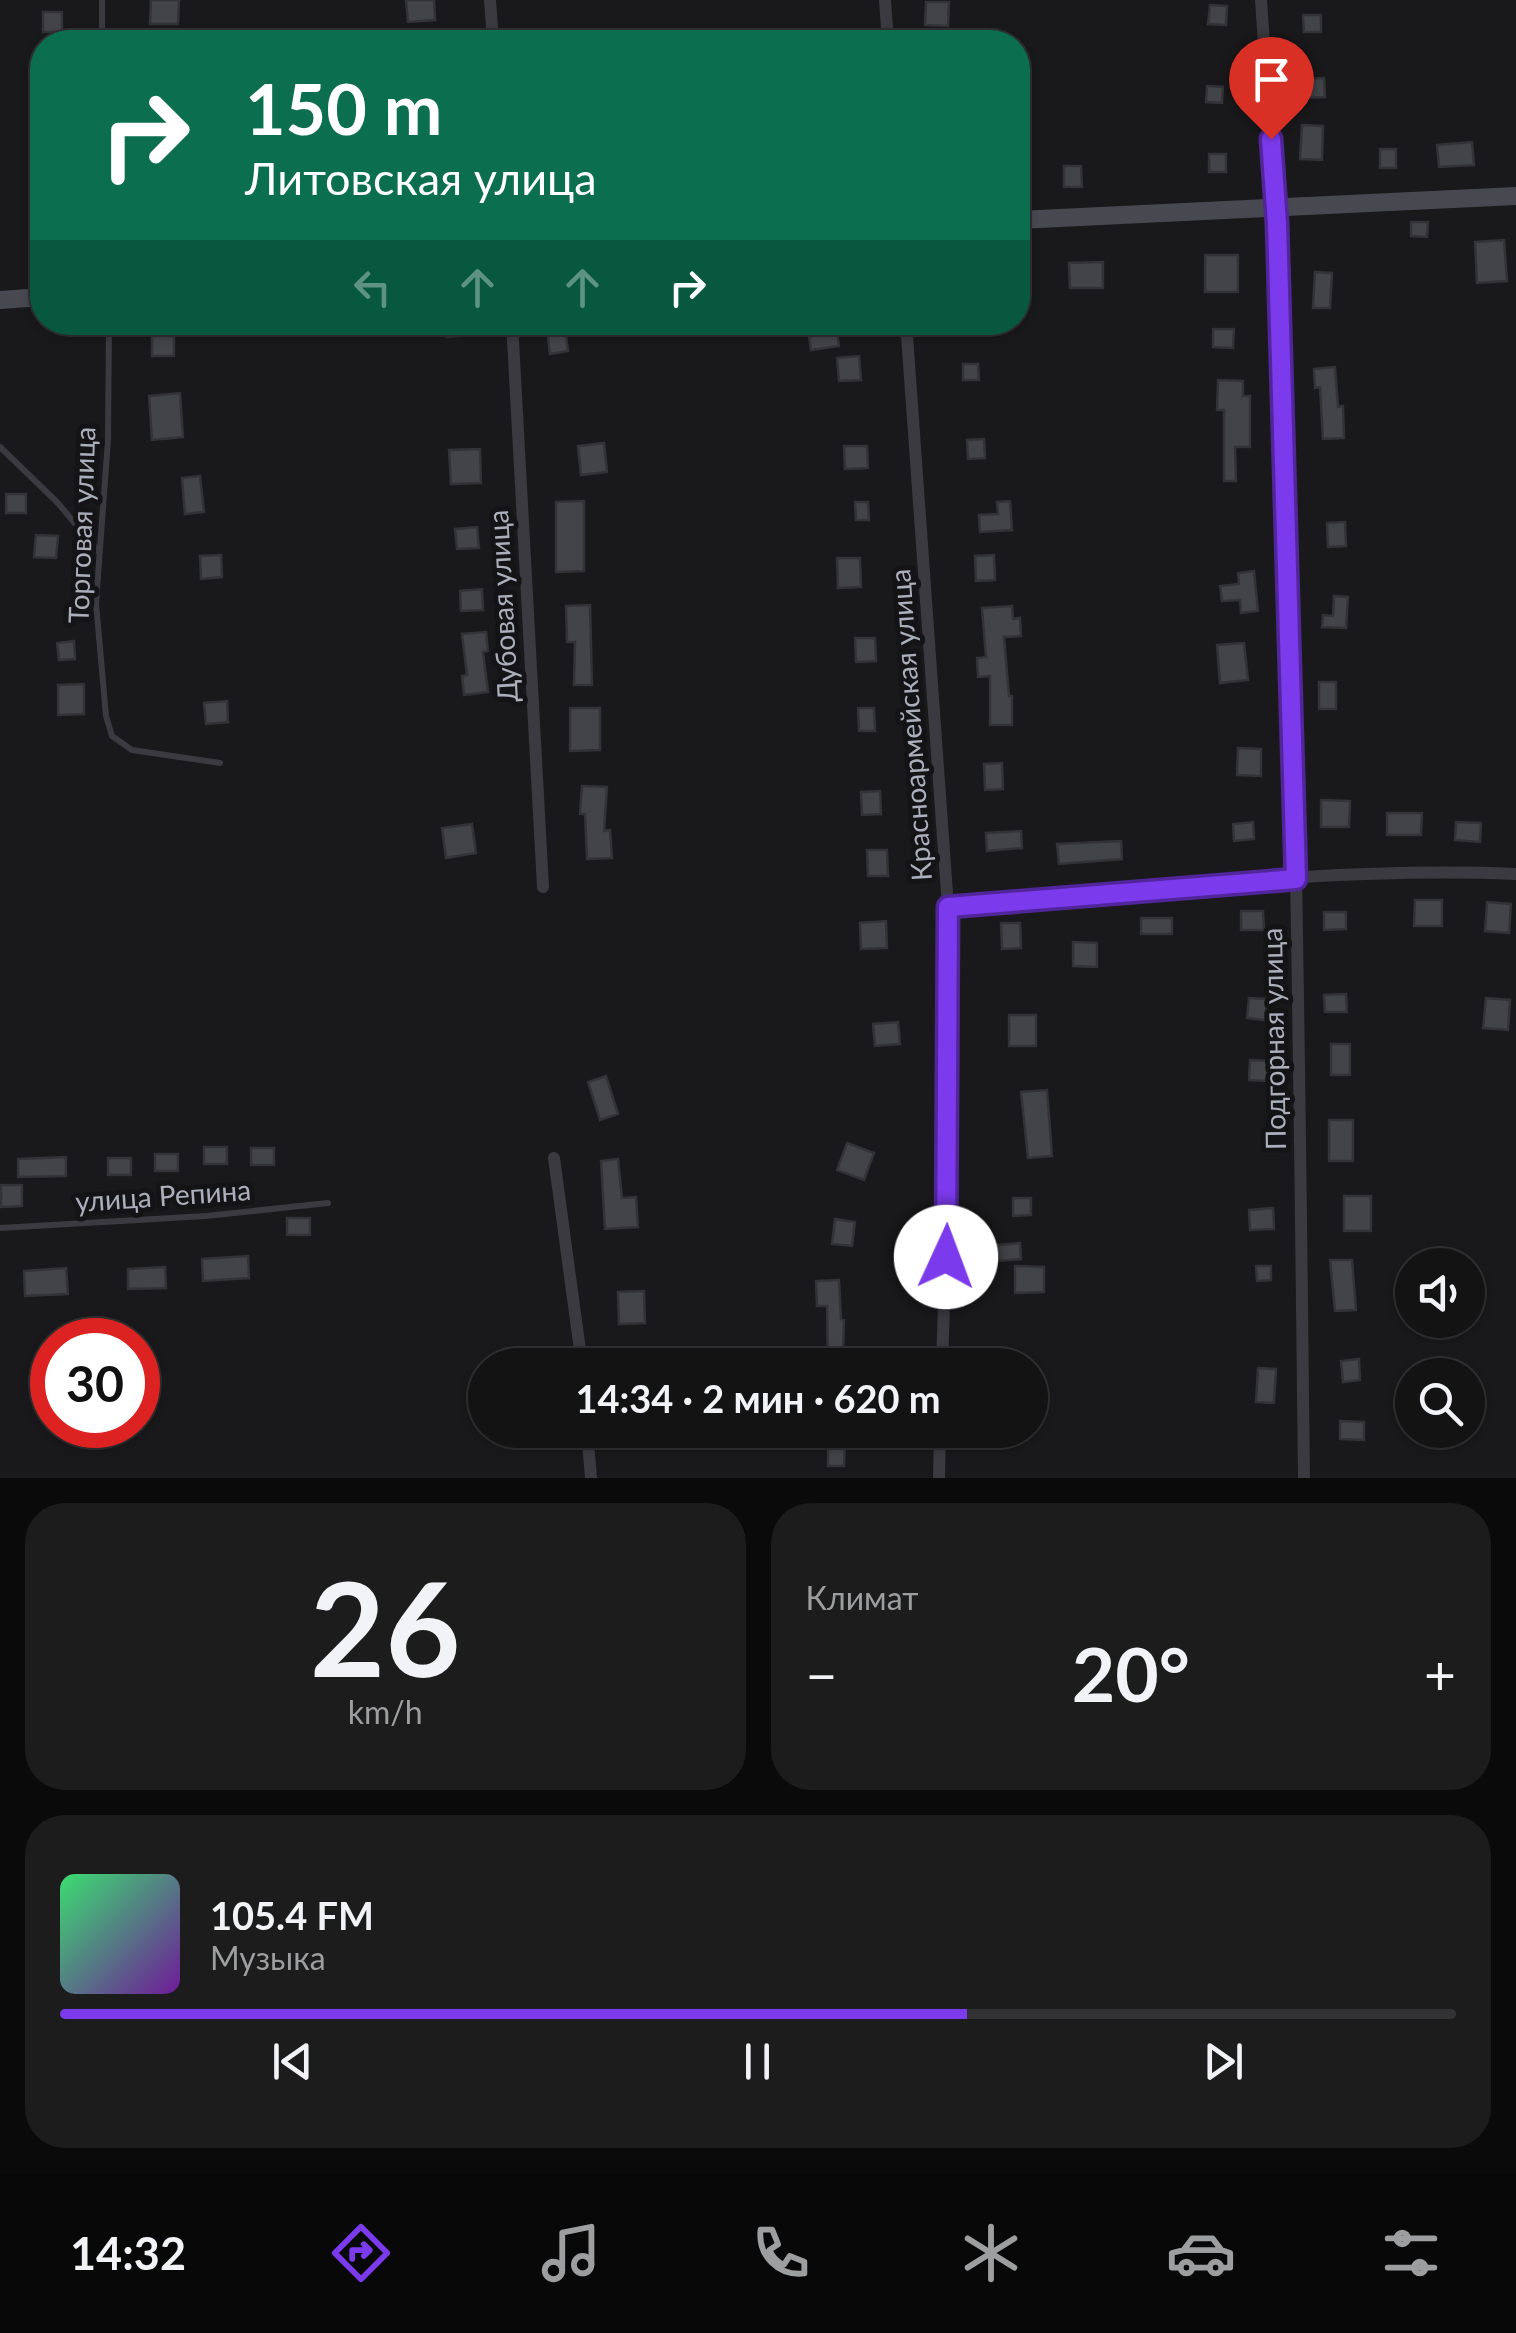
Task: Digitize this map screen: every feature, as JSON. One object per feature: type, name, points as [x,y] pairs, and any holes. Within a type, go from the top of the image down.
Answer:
[{"type":"main road","points":[[1030,219],[1516,196]]},
{"type":"main road","points":[[0,300],[30,298]]},
{"type":"street","points":[[490,0],[492,30]]},
{"type":"street","points":[[885,0],[887,30]]},
{"type":"street","name":"Подгорная улица","points":[[1262,0],[1276,208],[1296,879],[1304,1478]]},
{"type":"street","name":"Дубовая улица","points":[[513,335],[542,887]]},
{"type":"street","name":"Красноармейская улица","points":[[907,335],[948,907],[948,1184],[943,1348]]},
{"type":"street","points":[[948,907],[1296,879],[1470,872],[1516,874]]},
{"type":"street","points":[[554,1158],[580,1348]]},
{"type":"street","points":[[588,1448],[591,1478]]},
{"type":"street","points":[[939,1478],[940,1448]]},
{"type":"lane","points":[[102,0],[102,30]]},
{"type":"lane","name":"Торговая улица","points":[[109,335],[108,440],[96,602],[106,716],[112,736],[132,750],[220,763]]},
{"type":"lane","points":[[0,447],[57,502],[100,553]]},
{"type":"lane","name":"улица Репина","points":[[0,1228],[206,1216],[328,1204]]},
{"type":"building","points":[[151,0],[179,0],[178,24],[150,24]]},
{"type":"building","points":[[406,0],[434,0],[435,20],[408,22]]},
{"type":"building","points":[[926,2],[949,2],[948,26],[925,25]]},
{"type":"building","points":[[1210,5],[1227,6],[1226,25],[1208,24]]},
{"type":"building","points":[[43,12],[62,12],[62,30],[43,30]]},
{"type":"building","points":[[1303,15],[1321,15],[1321,32],[1304,32]]},
{"type":"building","points":[[1324,78],[1325,97],[1301,98],[1300,79]]},
{"type":"building","points":[[1207,86],[1223,87],[1222,103],[1206,102]]},
{"type":"building","points":[[1302,125],[1323,126],[1322,160],[1300,159]]},
{"type":"building","points":[[1472,142],[1474,165],[1439,167],[1437,145]]},
{"type":"building","points":[[1380,149],[1396,149],[1396,168],[1380,168]]},
{"type":"building","points":[[1209,154],[1226,154],[1226,172],[1209,172]]},
{"type":"building","points":[[1064,166],[1081,166],[1082,187],[1064,187]]},
{"type":"building","points":[[1411,222],[1428,222],[1427,237],[1411,236]]},
{"type":"building","points":[[1504,240],[1507,281],[1477,283],[1475,242]]},
{"type":"building","points":[[1205,255],[1238,255],[1238,292],[1205,292]]},
{"type":"building","points":[[1103,262],[1103,288],[1070,288],[1069,263]]},
{"type":"building","points":[[1315,272],[1332,273],[1330,308],[1313,308]]},
{"type":"building","points":[[1213,329],[1234,329],[1233,348],[1213,347]]},
{"type":"building","points":[[548,335],[566,335],[568,351],[550,354]]},
{"type":"building","points":[[809,335],[837,335],[839,346],[811,350]]},
{"type":"building","points":[[152,336],[174,336],[174,356],[152,356]]},
{"type":"building","points":[[859,356],[861,380],[839,381],[837,358]]},
{"type":"building","points":[[963,364],[978,364],[979,380],[963,380]]},
{"type":"building","points":[[1335,367],[1338,407],[1343,406],[1344,438],[1323,439],[1320,387],[1315,388],[1314,369]]},
{"type":"building","points":[[1218,380],[1243,381],[1243,396],[1250,396],[1250,447],[1235,447],[1236,481],[1224,481],[1224,410],[1217,410]]},
{"type":"building","points":[[180,393],[183,437],[152,440],[149,396]]},
{"type":"building","points":[[984,439],[985,458],[968,459],[967,440]]},
{"type":"building","points":[[604,443],[607,472],[581,475],[578,446]]},
{"type":"building","points":[[844,446],[867,446],[868,468],[845,469]]},
{"type":"building","points":[[480,449],[481,483],[451,484],[449,450]]},
{"type":"building","points":[[200,476],[204,512],[185,514],[182,478]]},
{"type":"building","points":[[6,494],[26,494],[26,513],[6,513]]},
{"type":"building","points":[[584,501],[584,571],[556,572],[556,502]]},
{"type":"building","points":[[1010,501],[1012,530],[980,532],[979,515],[998,514],[997,502]]},
{"type":"building","points":[[855,502],[868,502],[869,520],[856,520]]},
{"type":"building","points":[[1345,522],[1346,546],[1328,547],[1327,523]]},
{"type":"building","points":[[477,527],[479,548],[457,549],[455,529]]},
{"type":"building","points":[[36,535],[58,536],[56,558],[34,557]]},
{"type":"building","points":[[221,555],[222,577],[201,579],[200,556]]},
{"type":"building","points":[[994,555],[995,580],[976,581],[975,556]]},
{"type":"building","points":[[837,558],[860,558],[861,587],[838,588]]},
{"type":"building","points":[[1254,571],[1258,611],[1241,613],[1240,600],[1222,601],[1220,586],[1239,584],[1238,573]]},
{"type":"building","points":[[482,589],[483,610],[461,611],[460,591]]},
{"type":"building","points":[[1334,596],[1348,597],[1346,628],[1322,627],[1323,615],[1333,616]]},
{"type":"building","points":[[590,605],[592,685],[574,685],[575,642],[567,642],[566,606]]},
{"type":"building","points":[[1012,606],[1013,619],[1020,618],[1021,636],[1004,637],[1012,725],[990,725],[990,676],[978,677],[977,658],[986,657],[982,608]]},
{"type":"building","points":[[486,632],[488,651],[483,652],[488,692],[464,695],[462,676],[467,675],[462,634]]},
{"type":"building","points":[[855,638],[875,638],[876,661],[856,662]]},
{"type":"building","points":[[74,641],[75,659],[59,660],[57,643]]},
{"type":"building","points":[[1244,643],[1248,680],[1220,683],[1217,645]]},
{"type":"building","points":[[1319,682],[1336,682],[1336,709],[1319,709]]},
{"type":"building","points":[[84,684],[84,714],[58,715],[58,685]]},
{"type":"building","points":[[227,701],[228,722],[206,724],[204,703]]},
{"type":"building","points":[[570,708],[600,708],[600,750],[570,751]]},
{"type":"building","points":[[858,708],[874,708],[875,731],[859,731]]},
{"type":"building","points":[[1238,748],[1261,749],[1261,776],[1237,775]]},
{"type":"building","points":[[1002,763],[1003,789],[985,790],[984,764]]},
{"type":"building","points":[[582,786],[607,787],[604,831],[610,830],[612,858],[587,859],[585,814],[580,814]]},
{"type":"building","points":[[880,791],[881,814],[862,815],[861,792]]},
{"type":"building","points":[[1321,800],[1350,801],[1349,827],[1321,827]]},
{"type":"building","points":[[1387,813],[1422,813],[1421,835],[1387,835]]},
{"type":"building","points":[[1253,822],[1254,839],[1234,841],[1233,824]]},
{"type":"building","points":[[1456,822],[1481,823],[1480,842],[1455,840]]},
{"type":"building","points":[[472,824],[476,853],[446,858],[442,828]]},
{"type":"building","points":[[1021,831],[1022,848],[987,851],[986,833]]},
{"type":"building","points":[[1121,841],[1122,859],[1059,864],[1057,844]]},
{"type":"building","points":[[867,850],[887,850],[888,876],[868,876]]},
{"type":"building","points":[[1415,900],[1442,900],[1442,926],[1414,926]]},
{"type":"building","points":[[1487,902],[1511,904],[1509,933],[1485,931]]},
{"type":"building","points":[[1241,911],[1263,911],[1264,930],[1241,930]]},
{"type":"building","points":[[1324,912],[1346,912],[1346,929],[1324,930]]},
{"type":"building","points":[[1141,918],[1172,918],[1172,934],[1141,934]]},
{"type":"building","points":[[886,921],[887,948],[861,949],[860,923]]},
{"type":"building","points":[[1001,923],[1020,923],[1021,948],[1002,949]]},
{"type":"building","points":[[1073,942],[1097,943],[1097,967],[1073,966]]},
{"type":"building","points":[[1346,994],[1347,1012],[1325,1012],[1324,995]]},
{"type":"building","points":[[1249,998],[1267,999],[1265,1020],[1247,1018]]},
{"type":"building","points":[[1486,998],[1510,1000],[1508,1030],[1483,1028]]},
{"type":"building","points":[[1009,1015],[1036,1015],[1036,1046],[1009,1046]]},
{"type":"building","points":[[898,1022],[900,1044],[875,1046],[873,1024]]},
{"type":"building","points":[[1331,1044],[1350,1044],[1350,1075],[1331,1075]]},
{"type":"building","points":[[1250,1060],[1269,1061],[1268,1081],[1249,1080]]},
{"type":"building","points":[[606,1076],[618,1114],[600,1120],[588,1082]]},
{"type":"building","points":[[1047,1090],[1052,1156],[1028,1158],[1021,1092]]},
{"type":"building","points":[[1329,1120],[1353,1120],[1353,1161],[1329,1161]]},
{"type":"building","points":[[847,1143],[874,1153],[864,1180],[837,1170]]},
{"type":"building","points":[[204,1147],[227,1147],[227,1164],[204,1164]]},
{"type":"building","points":[[251,1148],[274,1148],[274,1165],[251,1165]]},
{"type":"building","points":[[155,1154],[178,1154],[178,1171],[155,1171]]},
{"type":"building","points":[[66,1157],[66,1176],[18,1177],[18,1159]]},
{"type":"building","points":[[108,1158],[131,1158],[131,1175],[108,1175]]},
{"type":"building","points":[[618,1159],[622,1198],[636,1197],[638,1227],[605,1229],[601,1161]]},
{"type":"building","points":[[1,1185],[22,1185],[22,1206],[1,1207]]},
{"type":"building","points":[[1344,1196],[1371,1196],[1371,1231],[1344,1231]]},
{"type":"building","points":[[1013,1198],[1031,1198],[1031,1215],[1013,1216]]},
{"type":"building","points":[[1273,1208],[1274,1229],[1250,1230],[1249,1210]]},
{"type":"building","points":[[287,1218],[310,1218],[310,1235],[287,1235]]},
{"type":"building","points":[[835,1219],[855,1222],[852,1246],[832,1244]]},
{"type":"building","points":[[1020,1243],[1021,1259],[998,1261],[997,1245]]},
{"type":"building","points":[[248,1256],[249,1278],[203,1281],[202,1259]]},
{"type":"building","points":[[1330,1260],[1352,1260],[1356,1310],[1335,1311]]},
{"type":"building","points":[[1015,1266],[1044,1267],[1044,1292],[1015,1293]]},
{"type":"building","points":[[1256,1266],[1271,1266],[1271,1280],[1257,1281]]},
{"type":"building","points":[[165,1267],[166,1288],[128,1289],[128,1269]]},
{"type":"building","points":[[66,1268],[68,1294],[25,1296],[24,1271]]},
{"type":"building","points":[[839,1280],[843,1348],[828,1348],[827,1306],[817,1306],[816,1281]]},
{"type":"building","points":[[644,1291],[645,1323],[619,1324],[618,1292]]},
{"type":"building","points":[[1359,1359],[1360,1380],[1343,1382],[1341,1361]]},
{"type":"building","points":[[1258,1368],[1276,1369],[1274,1403],[1256,1402]]},
{"type":"building","points":[[1340,1421],[1364,1422],[1364,1440],[1340,1439]]},
{"type":"building","points":[[828,1448],[845,1448],[844,1466],[828,1466]]},
{"type":"route","points":[[946,1257],[948,907],[1296,879],[1277,223],[1271,139]]}]
